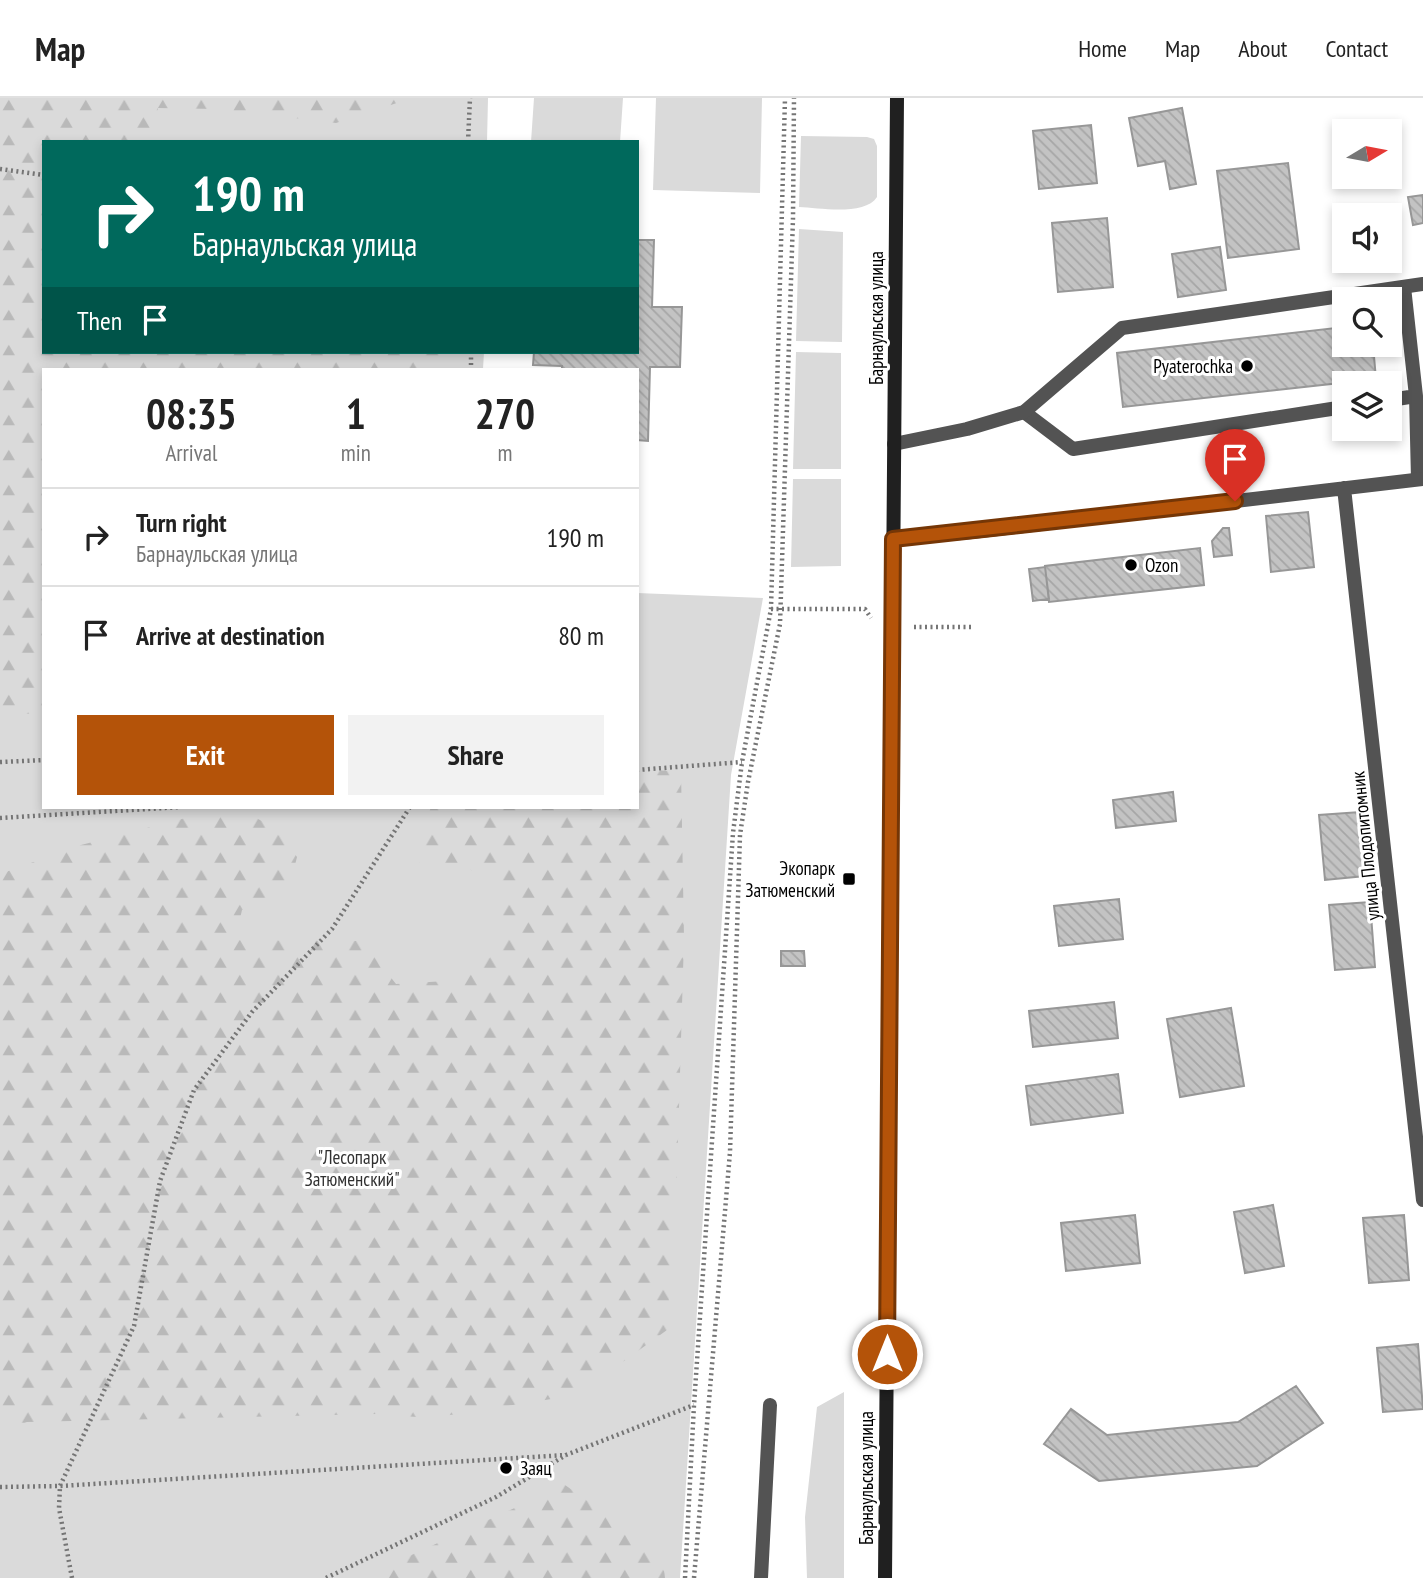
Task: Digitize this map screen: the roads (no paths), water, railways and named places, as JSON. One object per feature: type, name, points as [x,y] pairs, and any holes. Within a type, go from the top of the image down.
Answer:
[{"type":"street","name":"Барнаульская улица","points":[[885,1578],[897,98]]},
{"type":"street","points":[[894,444],[967,429],[1024,412],[1122,328],[1423,285]]},
{"type":"street","points":[[893,539],[1421,479],[1416,396],[1404,287]]},
{"type":"street","points":[[1402,398],[1416,396]]},
{"type":"street","points":[[1024,412],[1073,449],[1332,409]]},
{"type":"street","name":"улица Плодопитомник","points":[[1345,488],[1423,1200]]},
{"type":"street","points":[[761,1578],[770,1405]]},
{"type":"place","name":"Pyaterochka","points":[[1247,366]]},
{"type":"place","name":"Ozon","points":[[1131,565]]},
{"type":"place","name":"Экопарк Затюменский","points":[[849,879]]},
{"type":"place","name":"Заяц","points":[[506,1468]]},
{"type":"park label","name":"\"Лесопарк Затюменский\"","points":[[352,1168]]}]
